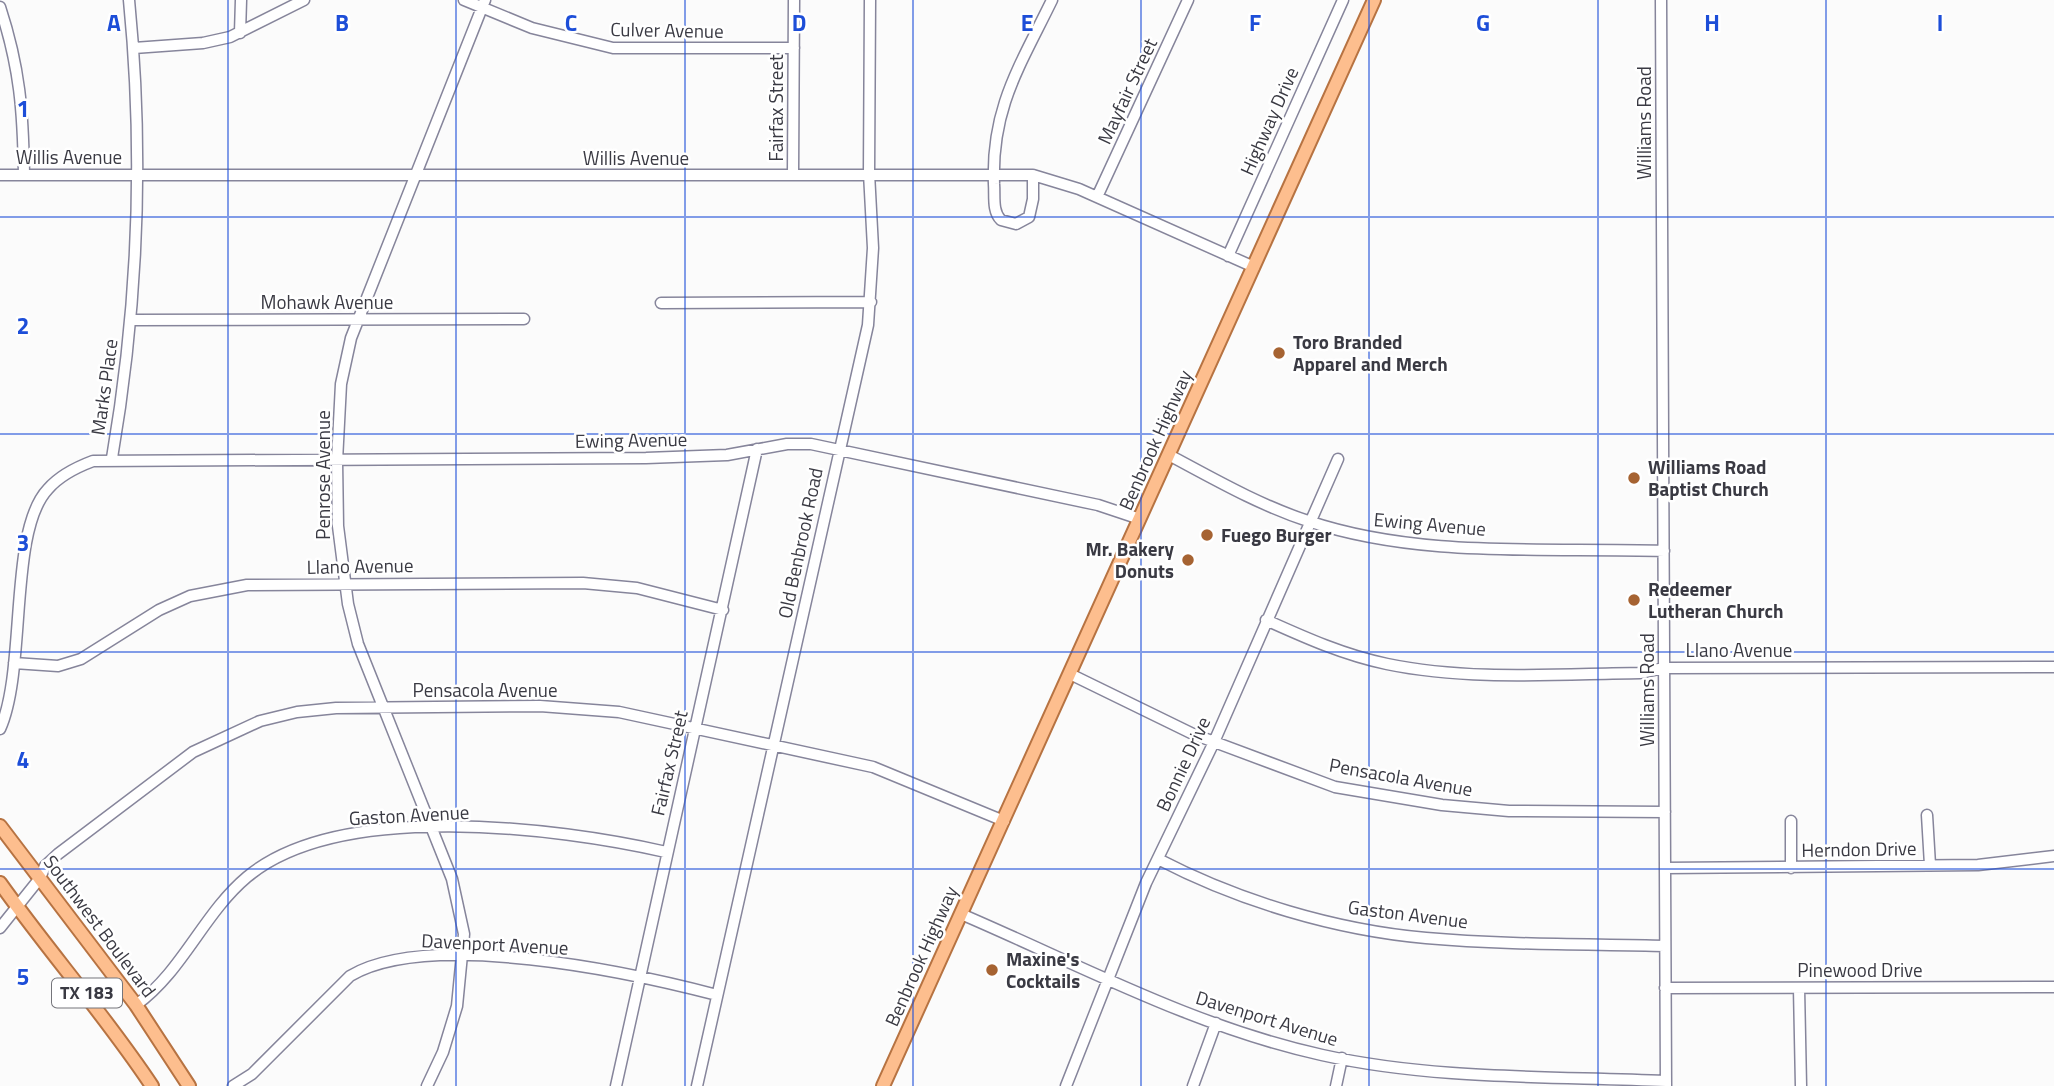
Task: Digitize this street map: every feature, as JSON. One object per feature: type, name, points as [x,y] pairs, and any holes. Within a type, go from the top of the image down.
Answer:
[{"type":"main road","name":"Benbrook Highway","points":[[883,1086],[1374,0]]},
{"type":"main road","name":"Southwest Boulevard","points":[[0,826],[136,1005],[189,1086]]},
{"type":"main road","name":"TX 183","points":[[0,883],[36,935],[86,993],[152,1086]]},
{"type":"street","name":"Marks Place","points":[[0,729],[12,688],[26,549],[38,502],[47,489],[78,467],[112,458],[127,367],[137,174],[134,48],[129,0]]},
{"type":"street","points":[[240,33],[241,0]]},
{"type":"street","points":[[134,48],[203,43],[240,33],[304,0]]},
{"type":"street","name":"Culver Avenue","points":[[464,0],[483,3],[532,28],[613,48],[794,48]]},
{"type":"street","name":"Fairfax Street","points":[[793,174],[794,0]]},
{"type":"street","name":"Old Benbrook Road","points":[[697,1086],[871,302],[873,248],[869,173],[870,0]]},
{"type":"street","points":[[1032,175],[1033,199],[1029,217],[1023,222],[1009,224],[997,217],[994,139],[1003,103],[1052,0]]},
{"type":"street","name":"Mayfair Street","points":[[1097,197],[1188,0]]},
{"type":"street","name":"Highway Drive","points":[[1228,256],[1343,0]]},
{"type":"street","name":"Williams Road","points":[[1661,0],[1666,1083]]},
{"type":"street","name":"Penrose Avenue","points":[[427,1086],[443,1052],[457,1006],[464,934],[453,879],[358,644],[345,584],[338,526],[337,461],[341,384],[358,320],[483,3]]},
{"type":"street","points":[[0,7],[14,47],[19,77],[24,174]]},
{"type":"street","name":"Willis Avenue","points":[[0,175],[1032,175],[1097,197],[1254,267]]},
{"type":"street","points":[[661,303],[871,302]]},
{"type":"street","name":"Mohawk Avenue","points":[[130,320],[524,319]]},
{"type":"street","name":"Ewing Avenue","points":[[112,458],[337,461],[646,458],[727,455],[811,444],[1098,505],[1140,519]]},
{"type":"street","name":"Fairfax Street","points":[[616,1086],[757,449]]},
{"type":"street","name":"Ewing Avenue","points":[[1169,455],[1246,496],[1310,522],[1419,544],[1664,551]]},
{"type":"street","name":"Bonnie Drive","points":[[1066,1086],[1158,859],[1214,742],[1338,459]]},
{"type":"street","name":"Llano Avenue","points":[[14,663],[58,666],[81,659],[159,610],[190,596],[247,585],[583,583],[665,594],[723,610]]},
{"type":"street","name":"Llano Avenue","points":[[1266,620],[1329,648],[1389,664],[1479,674],[1640,673],[1664,668],[2054,667]]},
{"type":"street","name":"Pensacola Avenue","points":[[1070,674],[1214,742],[1335,787],[1401,799],[1509,811],[1665,812]]},
{"type":"street","name":"Pensacola Avenue","points":[[16,905],[40,878],[45,866],[58,854],[193,752],[260,721],[297,712],[383,708],[588,707],[885,771],[1004,821]]},
{"type":"street","points":[[1927,815],[1930,865]]},
{"type":"street","points":[[1791,821],[1791,868]]},
{"type":"street","name":"Gaston Avenue","points":[[136,1005],[176,965],[224,900],[248,876],[290,852],[340,836],[431,828],[489,828],[571,834],[666,852]]},
{"type":"street","name":"Herndon Drive","points":[[1665,868],[1978,865],[2054,856]]},
{"type":"street","name":"Gaston Avenue","points":[[1158,859],[1191,876],[1237,894],[1376,932],[1465,940],[1665,946]]},
{"type":"street","points":[[0,928],[16,905]]},
{"type":"street","name":"Davenport Avenue","points":[[961,914],[1108,980],[1216,1024],[1342,1058],[1426,1071],[1666,1083]]},
{"type":"street","name":"Davenport Avenue","points":[[233,1086],[252,1074],[350,976],[367,966],[412,956],[463,956],[606,968],[717,995]]},
{"type":"street","name":"Pinewood Drive","points":[[1665,988],[2054,987]]},
{"type":"street","points":[[1799,988],[1801,1086]]},
{"type":"street","points":[[1192,1086],[1216,1024]]},
{"type":"street","points":[[1336,1086],[1342,1058]]},
{"type":"place","name":"Toro Branded Apparel and Merch","points":[[1279,353]]},
{"type":"place","name":"Williams Road Baptist Church","points":[[1634,478]]},
{"type":"place","name":"Fuego Burger","points":[[1207,535]]},
{"type":"place","name":"Mr. Bakery Donuts","points":[[1188,560]]},
{"type":"place","name":"Redeemer Lutheran Church","points":[[1634,600]]},
{"type":"place","name":"Maxine's Cocktails","points":[[992,970]]}]
